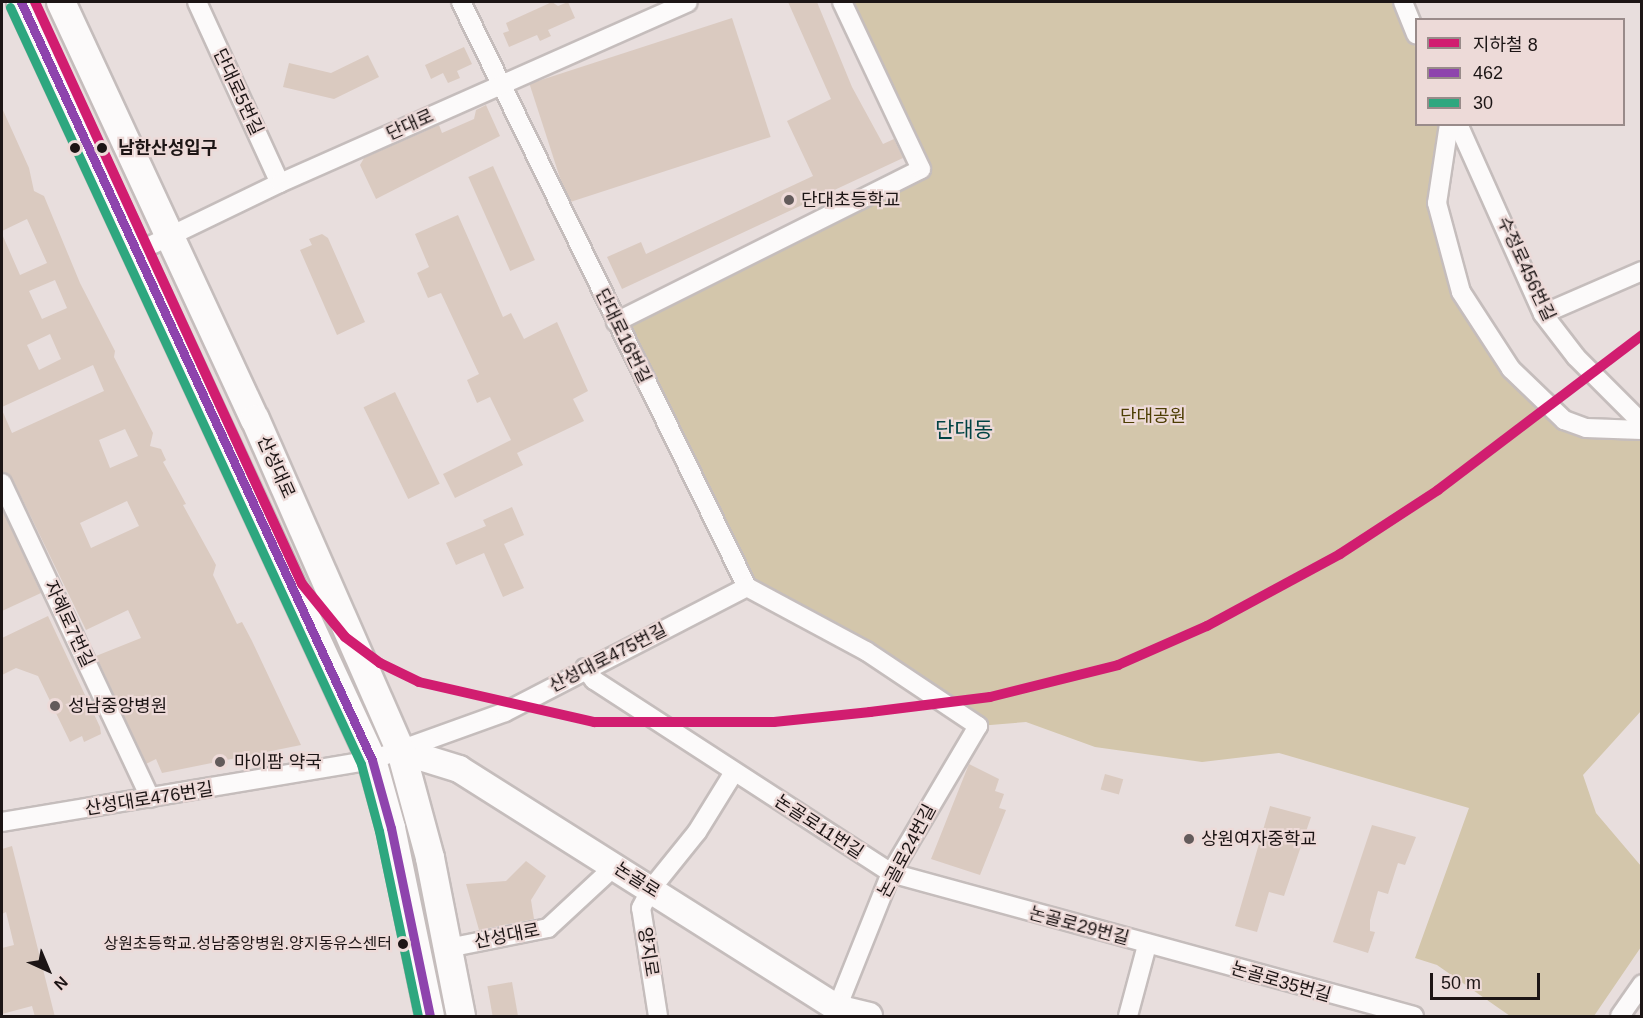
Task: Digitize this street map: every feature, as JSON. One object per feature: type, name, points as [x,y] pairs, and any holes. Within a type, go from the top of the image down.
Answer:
[{"type":"main road","name":"산성대로","points":[[21,2],[135,253],[372,760],[391,828],[430,1017]]},
{"type":"main road","name":"산성대로","points":[[61,2],[171,237],[401,751],[430,858],[461,1017]]},
{"type":"street","name":"단대로5번길","points":[[197,2],[280,183]]},
{"type":"street","name":"단대로16번길","points":[[461,2],[747,587]]},
{"type":"street","name":"단대로","points":[[135,253],[280,183],[501,85],[660,7],[688,2]]},
{"type":"street","points":[[616,322],[921,169],[842,2]]},
{"type":"street","points":[[1403,2],[1415,32]]},
{"type":"street","points":[[1449,126],[1437,203],[1461,292],[1511,369],[1564,420],[1586,428],[1641,430]]},
{"type":"street","name":"수정로456번길","points":[[1459,126],[1543,314],[1576,357],[1641,423]]},
{"type":"street","points":[[1543,314],[1641,271]]},
{"type":"street","name":"자혜로7번길","points":[[2,483],[150,798]]},
{"type":"street","name":"산성대로475번길","points":[[401,751],[505,712],[585,668],[747,587]]},
{"type":"street","name":"논골로24번길","points":[[747,587],[866,651],[978,726],[891,873],[837,1012]]},
{"type":"street","name":"논골로11번길","points":[[585,668],[594,680],[891,873],[1010,908]]},
{"type":"street","name":"산성대로476번길","points":[[2,822],[372,760],[401,751]]},
{"type":"street","name":"논골로","points":[[401,751],[459,769],[651,889],[837,1012],[869,1017]]},
{"type":"street","points":[[651,889],[697,832],[734,772]]},
{"type":"street","name":"산성대로","points":[[448,948],[548,928],[615,866]]},
{"type":"street","name":"양지로","points":[[651,889],[641,908],[658,1017]]},
{"type":"street","name":"논골로29번길","points":[[1010,908],[1148,945]]},
{"type":"street","points":[[1128,1017],[1148,945]]},
{"type":"street","name":"논골로35번길","points":[[1148,945],[1414,1017]]},
{"type":"street","points":[[1620,1017],[1641,984]]},
{"type":"green space","name":"단대공원","points":[[842,2],[1401,2],[1415,47],[1415,126],[1440,126],[1447,147],[1434,165],[1437,203],[1461,292],[1511,369],[1564,420],[1632,433],[1641,441],[1641,711],[1583,775],[1596,813],[1641,866],[1641,947],[1594,1016],[1510,1016],[1437,965],[1415,958],[1469,808],[1279,753],[1202,762],[1095,747],[1026,722],[978,726],[747,587],[709,512],[628,322],[927,172]]},
{"type":"building","points":[[552,2],[558,6],[568,2],[575,18],[548,30],[551,36],[540,41],[537,35],[509,47],[503,33],[509,31],[506,23]]},
{"type":"building","points":[[788,2],[817,2],[852,87],[883,144],[894,139],[903,158],[622,289],[607,257],[641,242],[646,254],[813,176],[787,121],[831,99]]},
{"type":"building","points":[[732,18],[771,137],[568,203],[529,84]]},
{"type":"building","points":[[464,47],[472,64],[457,71],[460,78],[448,83],[443,73],[431,79],[425,65]]},
{"type":"building","points":[[368,55],[379,77],[334,99],[283,87],[289,63],[331,73]]},
{"type":"building","points":[[486,105],[500,136],[376,199],[360,165],[364,158],[439,125],[442,133],[474,119],[476,110]]},
{"type":"building","points":[[2,108],[29,168],[34,191],[44,196],[80,283],[115,351],[114,357],[153,433],[150,446],[161,449],[166,460],[163,462],[186,504],[183,505],[216,565],[213,575],[237,624],[242,622],[252,641],[301,745],[162,773],[156,759],[146,764],[96,656],[141,638],[128,610],[86,630],[12,478],[2,472],[2,410],[12,433],[104,391],[93,365],[2,407],[2,234],[20,275],[47,263],[27,219],[2,231]],"holes":[[[55,280],[67,308],[42,319],[29,291]],[[50,334],[61,359],[39,370],[27,345]],[[125,429],[138,456],[110,468],[99,440]],[[127,501],[139,526],[91,548],[80,523]]]},
{"type":"building","points":[[493,166],[535,260],[510,271],[468,177]]},
{"type":"building","points":[[458,215],[503,317],[511,313],[524,339],[557,322],[588,391],[573,399],[584,421],[517,453],[523,465],[455,498],[443,474],[511,440],[490,397],[477,403],[467,380],[479,374],[441,293],[428,298],[417,273],[429,267],[415,234]]},
{"type":"building","points":[[322,234],[328,238],[365,322],[337,335],[300,250],[312,245],[309,239]]},
{"type":"building","points":[[395,392],[440,484],[408,499],[364,407]]},
{"type":"building","points":[[512,507],[524,535],[504,544],[524,588],[503,597],[484,553],[456,565],[446,543],[486,526],[483,520]]},
{"type":"building","points":[[2,508],[41,593],[2,611]]},
{"type":"building","points":[[48,616],[100,727],[101,734],[84,742],[82,736],[70,742],[38,676],[16,668],[2,675],[2,638]]},
{"type":"building","points":[[969,764],[999,779],[995,791],[1004,794],[999,808],[1006,810],[980,875],[931,859]]},
{"type":"building","points":[[1105,774],[1123,779],[1119,795],[1101,789]]},
{"type":"building","points":[[1270,806],[1311,817],[1284,896],[1269,892],[1257,932],[1235,926]]},
{"type":"building","points":[[1372,825],[1416,837],[1405,865],[1398,863],[1388,894],[1378,891],[1370,920],[1370,931],[1375,932],[1368,953],[1333,942]]},
{"type":"building","points":[[12,846],[55,1017],[35,1017],[32,1006],[2,1014],[2,948],[14,945],[6,912],[2,914],[2,849]]},
{"type":"building","points":[[526,861],[546,876],[531,900],[534,919],[479,930],[466,884],[506,881]]},
{"type":"building","points":[[512,982],[518,1016],[493,1016],[487,986]]},
{"type":"metro line","name":"8","points":[[35,2],[302,584],[345,637],[380,663],[419,682],[594,722],[774,722],[870,712],[990,697],[1118,665],[1207,626],[1340,554],[1438,490],[1642,335]]},
{"type":"transit line","name":"462","points":[[21,2],[372,760],[391,828],[430,1016]]},
{"type":"transit line","name":"30","points":[[10,7],[361,764],[379,831],[418,1016]]},
{"type":"place","name":"남한산성입구","points":[[102,148]]},
{"type":"place","name":"단대초등학교","points":[[789,200]]},
{"type":"place","name":"성남중앙병원","points":[[55,706]]},
{"type":"place","name":"마이팜 약국","points":[[220,762]]},
{"type":"place","name":"상원여자중학교","points":[[1189,839]]},
{"type":"place","name":"상원초등학교.성남중앙병원.양지동유스센터","points":[[403,944]]},
{"type":"district","name":"단대동","points":[[964,430]]}]
